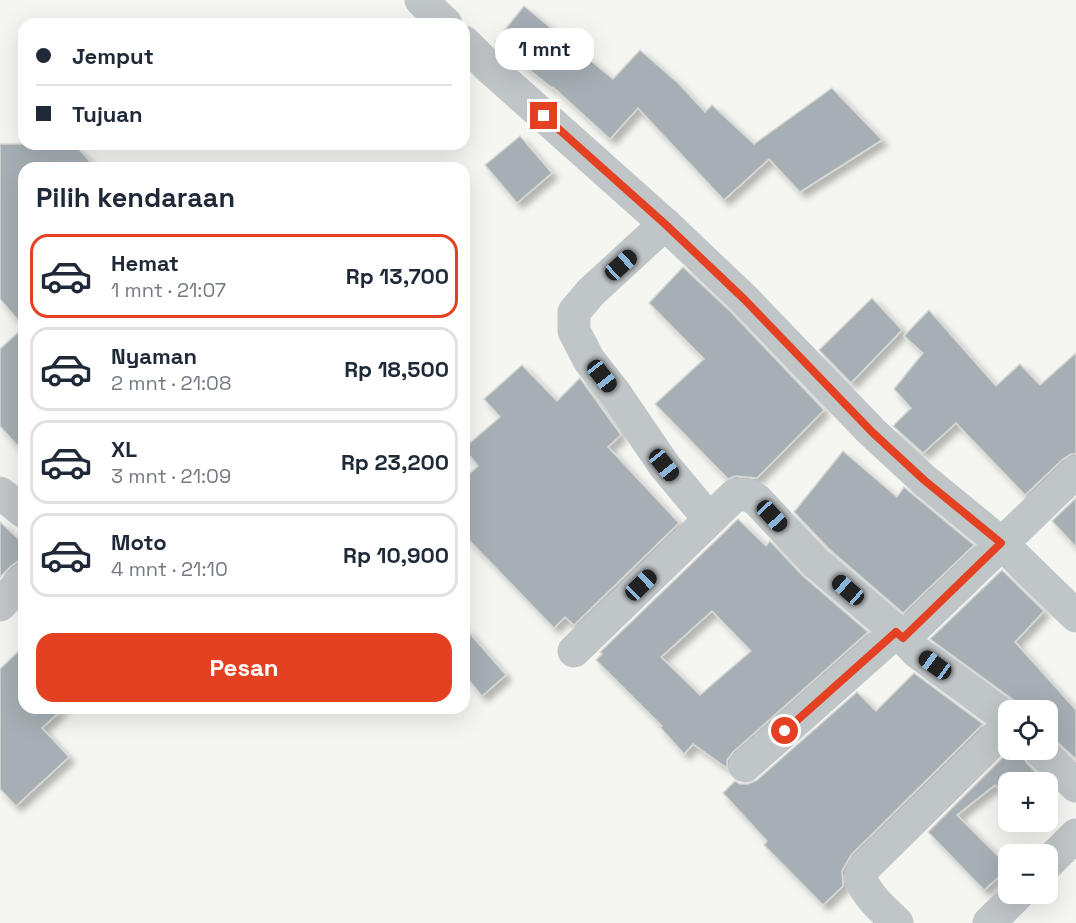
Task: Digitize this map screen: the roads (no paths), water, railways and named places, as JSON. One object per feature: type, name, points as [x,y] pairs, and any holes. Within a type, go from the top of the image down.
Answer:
[{"type":"street","points":[[421,0],[440,18]]},
{"type":"street","points":[[470,48],[665,224],[744,299],[872,432],[924,480],[1001,543],[1076,616]]},
{"type":"street","points":[[665,224],[591,292],[574,312],[574,331],[589,360],[615,393],[664,465],[709,519]]},
{"type":"street","points":[[745,766],[900,635],[1076,472]]},
{"type":"street","points":[[0,493],[18,507]]},
{"type":"street","points":[[574,651],[735,495],[749,495],[757,500],[815,562],[917,652],[998,712]]},
{"type":"street","points":[[0,605],[18,586]]},
{"type":"street","points":[[897,923],[864,888],[860,878],[864,868],[998,736]]},
{"type":"street","points":[[1050,760],[1076,786]]},
{"type":"street","points":[[1058,853],[1076,835]]},
{"type":"street","points":[[989,923],[1007,904]]}]
